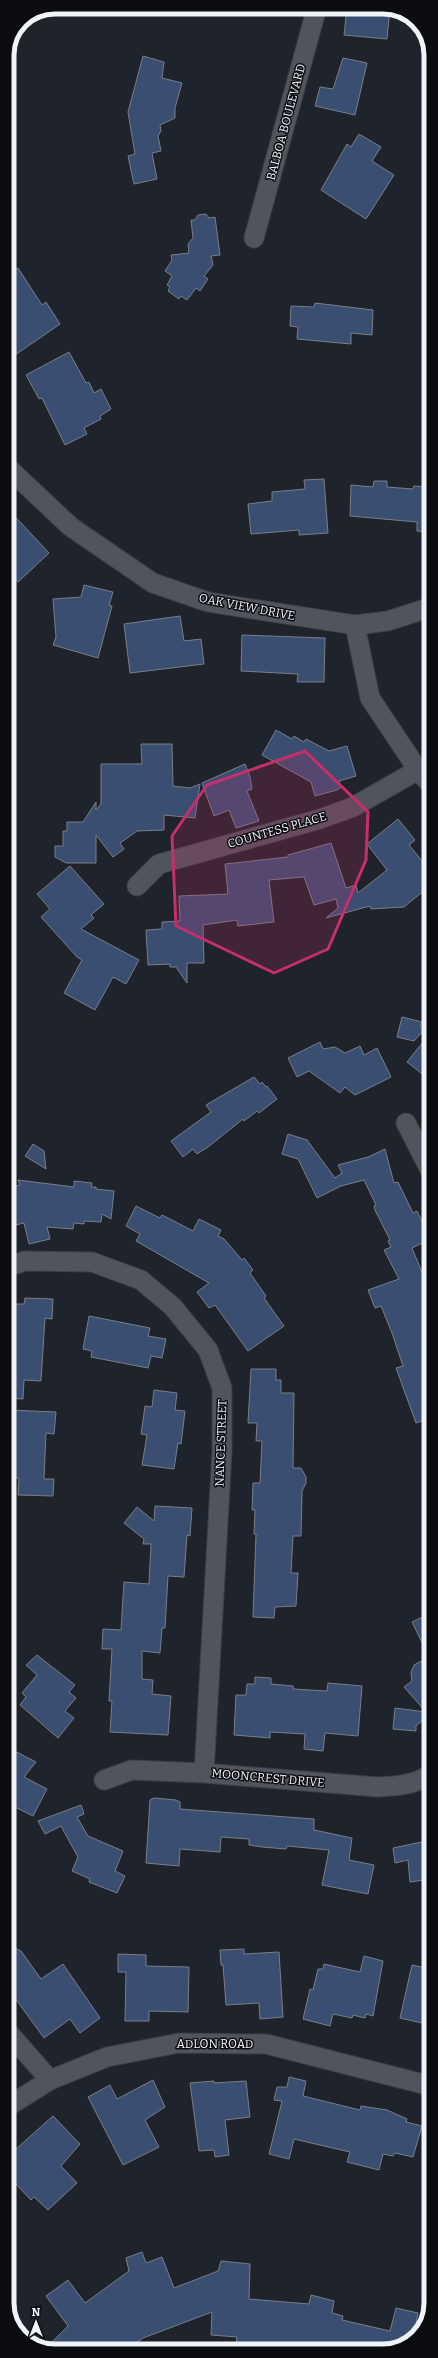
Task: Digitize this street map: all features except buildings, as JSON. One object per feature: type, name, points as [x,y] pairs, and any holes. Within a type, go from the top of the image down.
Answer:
[{"type":"street","name":"BALBOA BOULEVARD","points":[[254,238],[315,14]]},
{"type":"street","name":"OAK VIEW DRIVE","points":[[14,474],[71,527],[153,583],[208,602],[355,625],[388,621],[424,609]]},
{"type":"street","points":[[355,625],[370,698],[424,777]]},
{"type":"street","name":"COUNTESS PLACE","points":[[137,886],[159,864],[320,819],[353,807],[418,770]]},
{"type":"street","points":[[406,1123],[424,1158]]},
{"type":"street","name":"NANCE STREET","points":[[14,1265],[26,1261],[92,1262],[141,1280],[173,1307],[208,1350],[222,1388],[222,1451],[204,1773]]},
{"type":"street","name":"MOONCREST DRIVE","points":[[104,1780],[132,1770],[204,1773],[378,1787],[400,1786],[424,1779]]},
{"type":"street","points":[[14,2039],[50,2080]]},
{"type":"street","name":"ADLON ROAD","points":[[14,2103],[50,2080],[107,2056],[179,2043],[266,2044],[424,2084]]},
{"type":"highlighted area","points":[[305,751],[368,812],[366,860],[328,949],[274,973],[176,926],[172,836],[207,785]]}]
